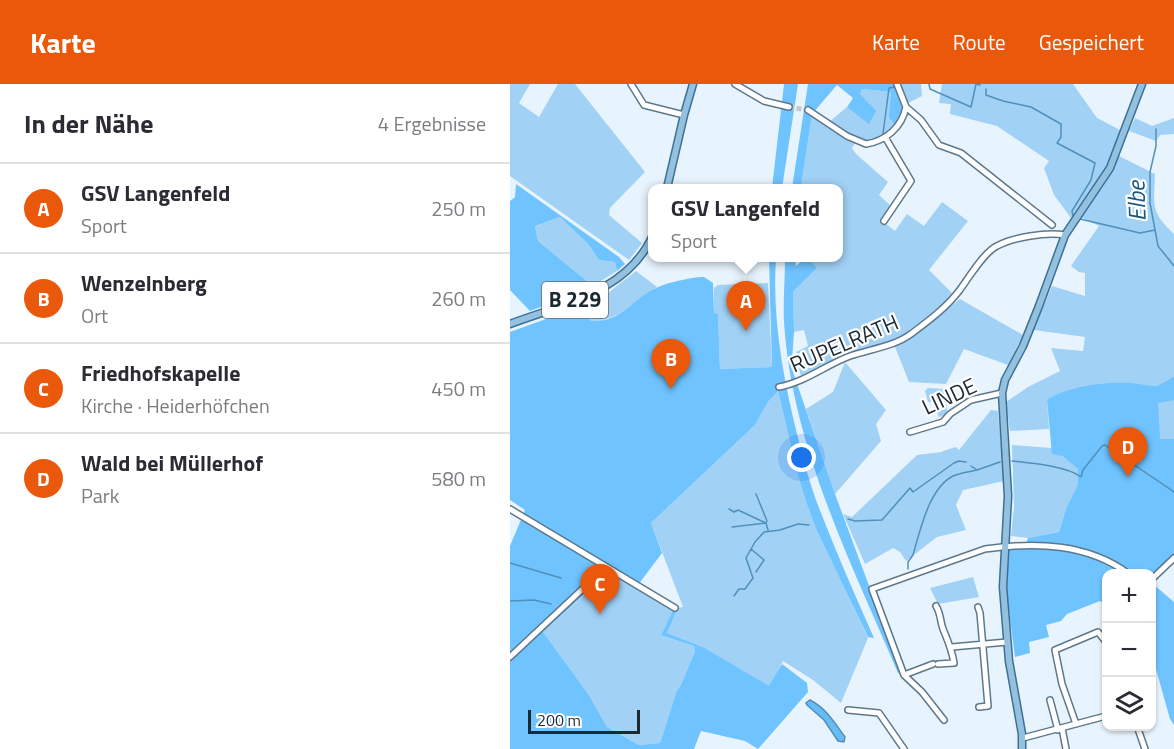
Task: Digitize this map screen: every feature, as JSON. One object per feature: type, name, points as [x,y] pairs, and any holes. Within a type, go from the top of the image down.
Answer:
[{"type":"main road","points":[[668,184],[693,84]]},
{"type":"main road","points":[[1022,749],[1023,738],[1007,642],[1003,587],[1008,496],[1002,393],[1005,380],[1035,316],[1065,235],[1110,168],[1142,84]]},
{"type":"main road","name":"B 229","points":[[510,324],[592,294],[613,282],[634,264],[648,244]]},
{"type":"street","points":[[631,84],[644,105],[684,115]]},
{"type":"street","points":[[735,84],[764,101],[789,107]]},
{"type":"street","points":[[897,84],[906,107],[921,120],[939,145],[961,153],[1052,225]]},
{"type":"street","points":[[808,110],[858,141],[868,144],[885,137],[899,126],[906,107]]},
{"type":"street","points":[[884,221],[911,181],[885,137]]},
{"type":"street","name":"RUPELRATH","points":[[779,387],[797,382],[850,357],[888,345],[909,335],[947,304],[997,246],[1033,236],[1065,235]]},
{"type":"street","name":"LINDE","points":[[910,432],[943,422],[950,414],[971,400],[1002,393]]},
{"type":"street","points":[[510,509],[675,608]]},
{"type":"street","points":[[944,720],[922,692],[904,675],[872,590],[985,549],[1060,546],[1101,557],[1122,569]]},
{"type":"street","points":[[1156,575],[1174,558]]},
{"type":"street","points":[[510,657],[606,567]]},
{"type":"street","points":[[904,675],[935,664],[954,663],[952,647],[942,627],[942,616],[936,606]]},
{"type":"street","points":[[978,607],[988,706],[979,707]]},
{"type":"street","points":[[1076,724],[1062,684],[1055,650],[1100,634]]},
{"type":"street","points":[[1100,634],[1102,639]]},
{"type":"street","points":[[952,647],[1007,642]]},
{"type":"street","points":[[1050,700],[1066,749]]},
{"type":"street","points":[[848,710],[879,713],[904,749]]},
{"type":"street","points":[[1023,738],[1102,717]]},
{"type":"street","points":[[1139,731],[1145,749]]},
{"type":"shaded area","points":[[510,84],[530,84],[519,103],[539,117],[558,84],[575,84],[645,172],[610,208],[609,215],[642,243],[629,260],[510,176]]},
{"type":"shaded area","points":[[784,84],[798,84],[783,184],[772,184]]},
{"type":"shaded area","points":[[808,84],[895,84],[902,106],[902,116],[896,127],[889,117],[891,92],[862,89],[860,94],[876,111],[869,124],[847,107],[853,98],[837,85],[812,114],[802,184],[793,184]]},
{"type":"shaded area","points":[[898,84],[921,84],[922,96],[906,104]]},
{"type":"shaded area","points":[[942,84],[1073,84],[1097,118],[1122,131],[1100,180],[1071,218],[1054,195],[1044,168],[1049,161],[997,126],[950,114],[951,104],[939,103]]},
{"type":"shaded area","points":[[862,89],[891,92],[890,117],[896,127],[868,141],[856,139],[829,122],[847,107],[869,123],[860,94]]},
{"type":"shaded area","points":[[812,114],[856,142],[852,148],[856,154],[888,182],[879,195],[891,206],[881,220],[895,231],[907,214],[924,226],[942,202],[968,221],[929,270],[954,295],[902,338],[849,353],[803,377],[800,374],[796,352],[808,346],[804,330],[794,332],[793,292],[817,268],[812,262],[843,262],[843,184],[802,184]]},
{"type":"shaded area","points":[[1135,118],[1152,126],[1174,118],[1174,134],[1160,135],[1156,141],[1129,131]]},
{"type":"shaded area","points":[[1119,156],[1155,174],[1155,207],[1161,219],[1174,234],[1174,376],[1164,384],[1147,387],[1131,383],[1047,400],[1049,429],[1010,431],[1006,402],[1028,387],[1060,371],[1051,348],[1083,351],[1085,337],[1034,330],[1052,286],[1085,296],[1085,273],[1071,266],[1099,226],[1081,217],[1108,179]]},
{"type":"shaded area","points":[[516,184],[619,257],[625,264],[617,271],[615,262],[599,260],[588,244],[560,217],[535,226],[538,241],[593,286],[562,300],[555,283],[541,289],[546,305],[530,311],[510,290],[510,201],[515,197]]},
{"type":"shaded area","points":[[560,217],[588,244],[599,260],[615,262],[617,271],[593,286],[538,241],[535,226]]},
{"type":"shaded area","points":[[769,262],[776,262],[777,326],[798,438],[819,508],[874,638],[868,637],[816,528],[796,468],[778,391],[768,402],[755,425],[651,523],[662,553],[638,585],[678,608],[667,633],[703,647],[769,686],[782,664],[807,683],[808,692],[758,749],[745,741],[701,731],[694,749],[510,749],[510,546],[525,510],[510,500],[510,332],[582,306],[590,321],[610,318],[659,287],[704,277],[713,283],[714,313],[718,314],[720,369],[772,367]],"holes":[[[612,574],[673,610],[661,635],[694,646],[695,651],[677,690],[660,743],[639,745],[607,727],[589,695],[543,632],[599,581],[602,582],[603,588],[613,588]]]},
{"type":"shaded area","points":[[785,262],[796,262],[796,266],[800,262],[812,262],[817,268],[793,292],[792,361],[794,375],[901,672],[898,673],[843,545],[811,458],[798,413],[789,368],[784,306]]},
{"type":"shaded area","points":[[636,271],[657,287],[618,315],[589,321],[582,306],[608,293]]},
{"type":"shaded area","points":[[768,283],[772,367],[720,369],[718,314],[714,314],[714,288],[718,285]]},
{"type":"shaded area","points":[[960,299],[1023,335],[1008,365],[964,349],[946,384],[909,382],[895,347]]},
{"type":"shaded area","points":[[845,362],[886,410],[876,424],[881,441],[835,494],[806,409],[833,392]]},
{"type":"shaded area","points":[[1174,376],[1174,400],[1158,403],[1160,439],[1174,439],[1174,554],[1156,572],[1156,569],[1102,569],[1102,602],[1100,601],[1067,614],[1061,621],[1046,625],[1049,637],[1029,642],[1030,653],[1015,657],[1005,581],[1009,549],[1026,544],[1028,538],[1059,532],[1066,509],[1078,485],[1078,469],[1063,456],[1052,454],[1047,400],[1066,391],[1098,384],[1156,386]]},
{"type":"shaded area","points":[[928,388],[946,389],[947,411],[945,415],[939,417],[933,402],[928,402],[925,391]]},
{"type":"shaded area","points":[[1174,389],[1174,557],[1156,571],[1156,569],[1145,569],[1066,509],[1059,532],[1028,538],[1011,536],[1014,507],[1012,445],[1051,448],[1054,400]]},
{"type":"shaded area","points":[[778,391],[796,468],[810,511],[868,638],[841,703],[813,680],[783,661],[770,687],[703,647],[667,633],[678,608],[683,607],[651,523],[755,425],[768,402]]},
{"type":"shaded area","points":[[991,410],[998,411],[1004,481],[963,490],[956,505],[966,530],[937,537],[906,561],[900,552],[893,548],[865,564],[843,514],[852,517],[917,455],[942,452],[956,447],[959,450]]},
{"type":"shaded area","points":[[612,573],[673,610],[661,635],[694,646],[695,651],[677,690],[660,743],[639,745],[607,727],[589,695],[543,632]]},
{"type":"shaded area","points":[[973,577],[979,597],[938,604],[930,588]]},
{"type":"shaded area","points":[[1156,587],[1174,602],[1174,725],[1170,719],[1156,669]]},
{"type":"shaded area","points":[[810,700],[830,716],[845,737],[844,742],[838,741],[824,720],[807,705],[806,703]]},
{"type":"waterway","points":[[929,84],[930,89],[971,107],[976,84],[980,85]]},
{"type":"waterway","points":[[883,134],[889,88],[896,87]]},
{"type":"waterway","points":[[986,89],[986,95],[1031,107],[1061,124],[1061,137],[1057,143],[1095,163],[1091,180],[1072,211],[1073,216]]},
{"type":"waterway","name":"Elbe","points":[[1156,129],[1156,146],[1150,172],[1150,203],[1158,246],[1174,266]]},
{"type":"waterway","points":[[1080,219],[1140,233],[1155,230]]},
{"type":"waterway","points":[[1012,461],[1067,470],[1081,477],[1083,470],[1105,445],[1174,492]]},
{"type":"waterway","points":[[848,519],[882,520],[910,488],[913,492],[954,463],[966,462]]},
{"type":"waterway","points":[[971,466],[977,470],[1000,462]]},
{"type":"waterway","points":[[908,569],[908,562],[913,555],[922,523],[938,490],[953,476],[977,470]]},
{"type":"waterway","points":[[732,527],[766,523],[756,494]]},
{"type":"waterway","points":[[729,509],[734,512],[738,510],[766,523],[768,530]]},
{"type":"waterway","points":[[734,596],[739,589],[745,589],[753,578],[746,558],[764,532],[798,524],[809,525]]},
{"type":"waterway","points":[[751,549],[764,560],[756,572]]},
{"type":"waterway","points":[[510,563],[561,578]]},
{"type":"waterway","points":[[510,601],[534,600],[551,604]]},
{"type":"tunnel","points":[[789,107],[808,110]]},
{"type":"place","name":"GSV Langenfeld","points":[[746,331]]},
{"type":"place","name":"Wenzelnberg","points":[[671,389]]},
{"type":"place","name":"Wald bei Müllerhof","points":[[1128,477]]},
{"type":"place","name":"Friedhofskapelle","points":[[600,614]]}]
